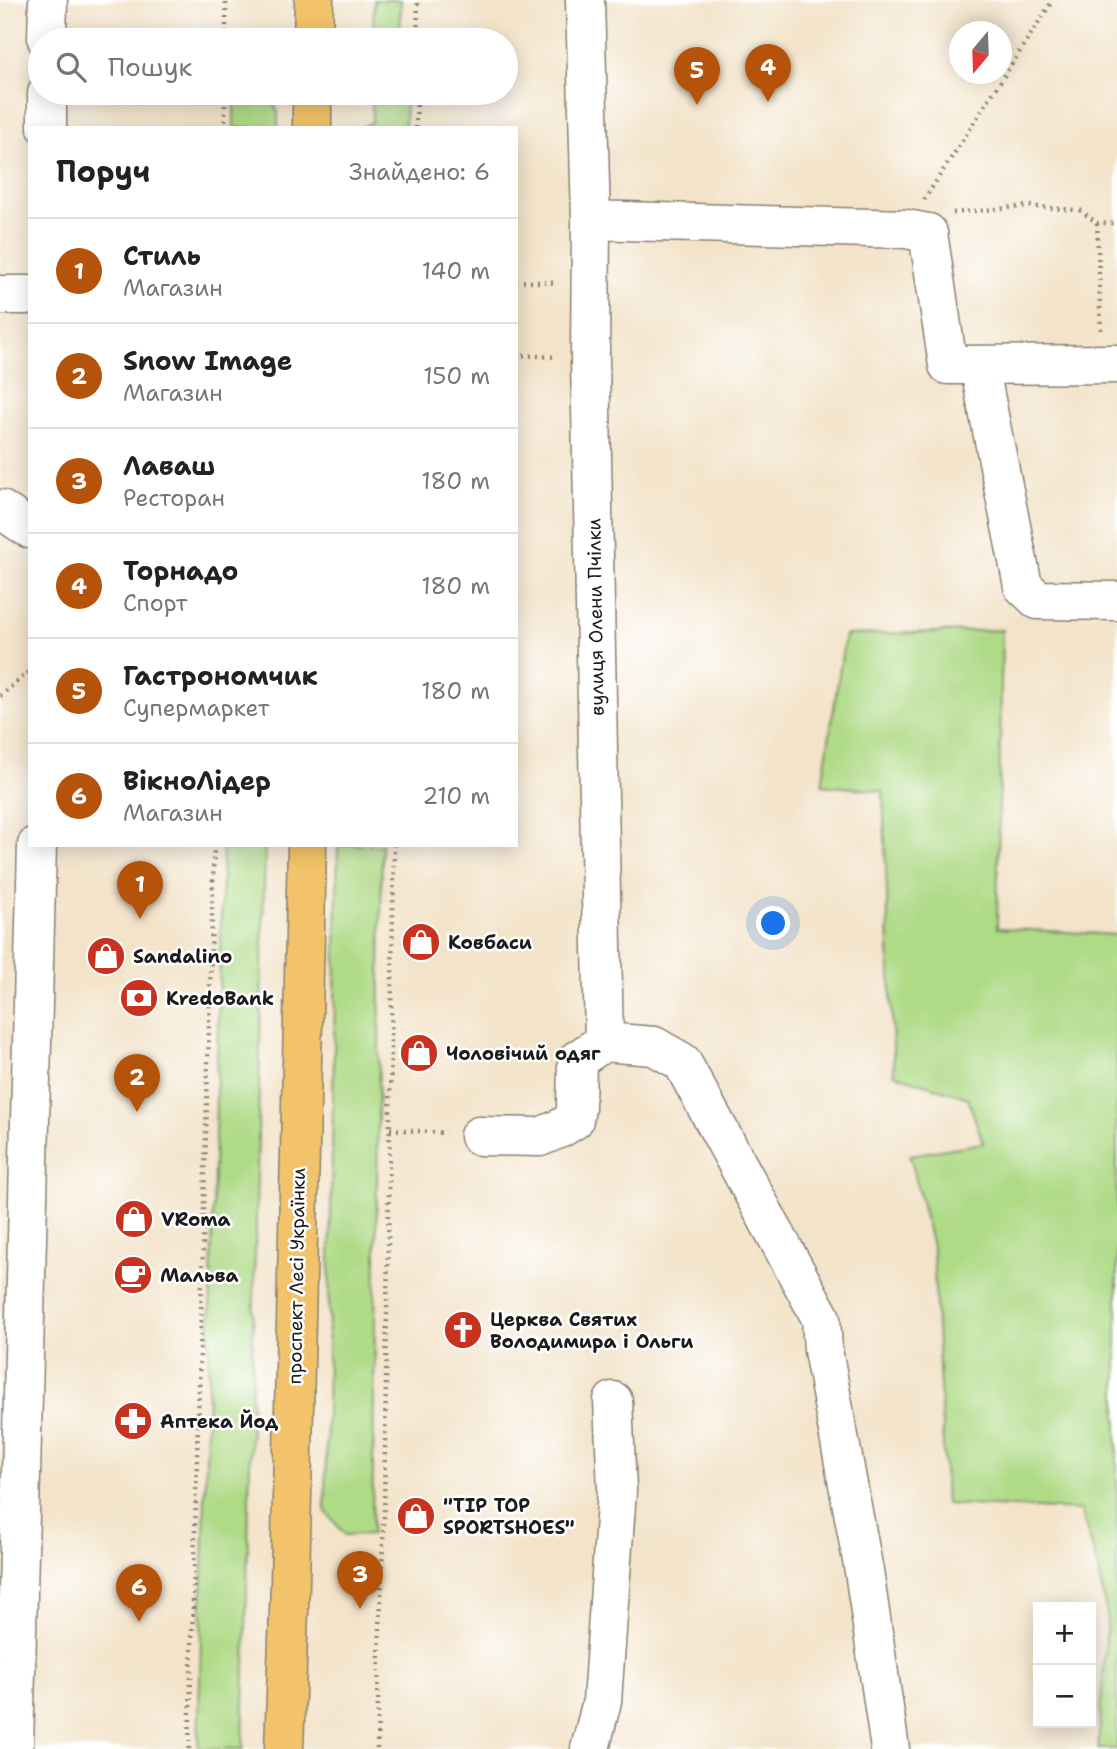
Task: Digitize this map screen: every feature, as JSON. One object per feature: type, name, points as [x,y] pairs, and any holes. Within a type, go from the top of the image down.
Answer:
[{"type":"main road","points":[[313,28],[314,0]]},
{"type":"main road","points":[[312,105],[312,126]]},
{"type":"main road","name":"проспект Лесі Українки","points":[[284,1749],[307,847]]},
{"type":"street","points":[[47,28],[48,0]]},
{"type":"street","name":"вулиця Олени Пчілки","points":[[585,0],[604,1042]]},
{"type":"street","points":[[47,105],[47,126]]},
{"type":"street","points":[[591,220],[906,229],[928,233],[948,365],[979,365],[1109,352]]},
{"type":"street","points":[[0,295],[28,295]]},
{"type":"street","points":[[979,365],[1023,586],[1038,600],[1117,601]]},
{"type":"street","points":[[0,509],[28,528]]},
{"type":"street","points":[[14,1749],[13,1245],[16,1075],[37,847]]},
{"type":"street","points":[[478,1136],[540,1137],[574,1120],[577,1060],[604,1042],[654,1046],[682,1062],[821,1318],[823,1350],[864,1571],[890,1749]]},
{"type":"street","points":[[590,1749],[602,1701],[617,1490],[613,1401]]},
{"type":"path","points":[[226,0],[226,28]]},
{"type":"path","points":[[417,28],[418,0]]},
{"type":"path","points":[[906,229],[1053,0]]},
{"type":"path","points":[[225,105],[225,126]]},
{"type":"path","points":[[416,126],[417,105]]},
{"type":"path","points":[[949,213],[1028,206],[1077,210],[1097,223],[1117,223]]},
{"type":"path","points":[[1097,223],[1109,352]]},
{"type":"path","points":[[518,281],[590,285]]},
{"type":"path","points":[[0,696],[28,673]]},
{"type":"path","points":[[190,1749],[214,847]]},
{"type":"path","points":[[377,1749],[384,1513],[394,847]]},
{"type":"path","points":[[390,1129],[478,1136]]},
{"type":"green space","points":[[374,0],[401,0],[400,28],[373,28]]},
{"type":"green space","points":[[234,105],[274,105],[278,113],[278,126],[234,126]]},
{"type":"green space","points":[[372,105],[406,105],[405,126],[365,126],[372,122]]},
{"type":"green space","points":[[1002,630],[997,928],[1117,935],[1117,1749],[1098,1749],[1107,1615],[1097,1564],[1081,1510],[946,1504],[933,1251],[910,1155],[983,1143],[968,1098],[894,1074],[883,791],[822,785],[845,635]]},
{"type":"green space","points":[[223,847],[265,847],[243,1749],[198,1749]]},
{"type":"green space","points":[[338,847],[382,847],[372,1534],[345,1535],[325,1510]]},
{"type":"place","name":"Торнадо","points":[[768,102]]},
{"type":"place","name":"Гастрономчик","points":[[697,105]]},
{"type":"place","name":"Стиль","points":[[140,919]]},
{"type":"place","name":"Ковбаси","points":[[421,942]]},
{"type":"place","name":"Sandalino","points":[[106,956]]},
{"type":"place","name":"KredoBank","points":[[139,998]]},
{"type":"place","name":"Чоловічий одяг","points":[[419,1053]]},
{"type":"place","name":"Snow Image","points":[[137,1112]]},
{"type":"place","name":"VRoma","points":[[134,1219]]},
{"type":"place","name":"Мальва","points":[[133,1275]]},
{"type":"place","name":"Церква Святих Володимира і Ольги","points":[[463,1330]]},
{"type":"place","name":"Аптека Йод","points":[[133,1421]]},
{"type":"place","name":"\"TIP TOP SPORTSHOES\"","points":[[416,1516]]},
{"type":"place","name":"Лаваш","points":[[360,1609]]},
{"type":"place","name":"ВікноЛідер","points":[[139,1622]]}]
